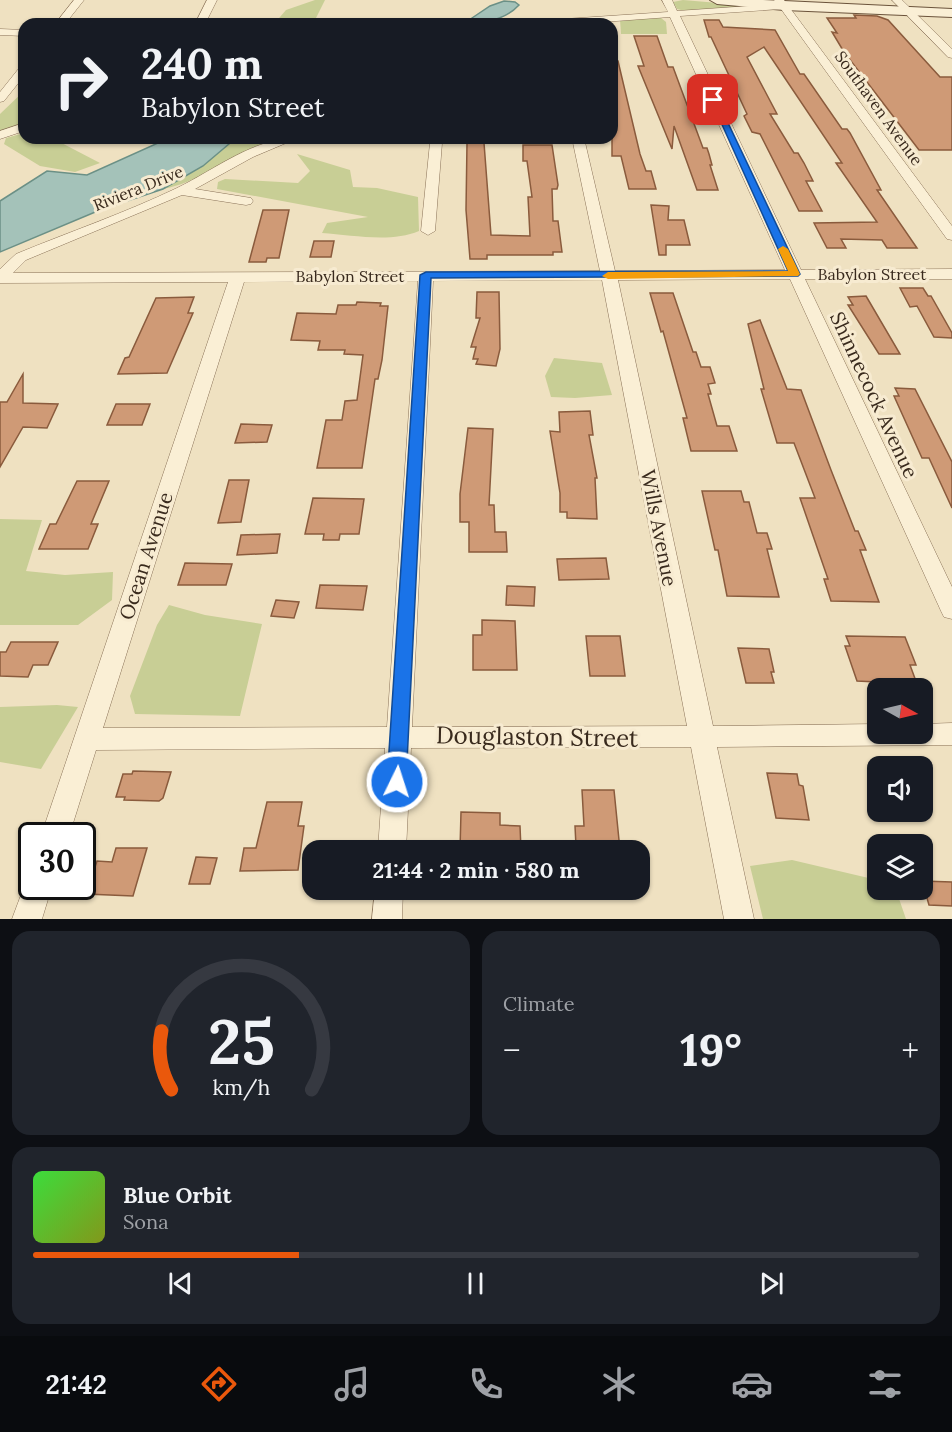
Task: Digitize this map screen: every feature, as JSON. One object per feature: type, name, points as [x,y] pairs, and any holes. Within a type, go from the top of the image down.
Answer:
[{"type":"main road","points":[[717,0],[952,13]]},
{"type":"street","points":[[65,18],[79,0]]},
{"type":"street","points":[[204,18],[212,0]]},
{"type":"street","points":[[897,0],[952,55]]},
{"type":"street","points":[[595,18],[670,7],[782,3]]},
{"type":"street","name":"Southaven Avenue","points":[[782,3],[952,236]]},
{"type":"street","name":"Shinnecock Avenue","points":[[670,7],[952,611]]},
{"type":"street","points":[[0,32],[18,33]]},
{"type":"street","points":[[0,99],[18,76]]},
{"type":"street","points":[[0,135],[18,129]]},
{"type":"street","name":"Riviera Drive","points":[[0,277],[21,257],[181,191],[248,154],[276,144]]},
{"type":"street","points":[[428,231],[436,144]]},
{"type":"street","name":"Wills Avenue","points":[[579,144],[609,276],[739,919]]},
{"type":"street","points":[[181,191],[246,201]]},
{"type":"street","name":"Babylon Street","points":[[0,277],[952,274]]},
{"type":"street","points":[[393,840],[426,275]]},
{"type":"street","name":"Ocean Avenue","points":[[59,822],[238,276]]},
{"type":"street","name":"Douglaston Street","points":[[86,739],[400,736],[701,738],[952,734]]},
{"type":"street","points":[[27,919],[33,900]]},
{"type":"street","points":[[387,919],[388,900]]},
{"type":"green space","points":[[315,0],[325,0],[316,18],[279,18],[286,10]]},
{"type":"green space","points":[[683,0],[754,6],[685,11],[677,9],[673,2]]},
{"type":"green space","points":[[661,18],[666,22],[667,34],[621,34],[620,19]]},
{"type":"green space","points":[[18,97],[18,126],[0,131],[0,114]]},
{"type":"green space","points":[[18,135],[18,144],[64,144],[100,163],[75,172],[40,166],[4,144],[6,138]]},
{"type":"green space","points":[[229,144],[264,144],[192,180],[163,189],[203,166]]},
{"type":"green space","points":[[297,154],[350,170],[353,187],[377,188],[418,197],[419,231],[396,237],[322,233],[327,223],[368,217],[217,189],[218,182],[225,179],[298,183],[310,171]]},
{"type":"green space","points":[[554,358],[602,363],[612,395],[551,397],[545,376]]},
{"type":"green space","points":[[0,519],[42,520],[26,571],[65,575],[113,572],[112,600],[78,625],[0,625]]},
{"type":"green space","points":[[169,605],[205,615],[262,624],[240,716],[135,714],[130,696],[157,625]]},
{"type":"green space","points":[[57,705],[78,707],[41,769],[0,762],[0,707]]},
{"type":"green space","points":[[792,860],[867,878],[867,900],[899,900],[906,919],[763,919],[750,866]]},
{"type":"water","points":[[504,1],[515,2],[519,5],[500,18],[472,18],[490,6]]},
{"type":"water","points":[[156,144],[229,144],[203,166],[163,189],[100,210],[0,252],[0,201],[47,171],[87,175]]},
{"type":"building","points":[[854,15],[877,16],[888,20],[940,77],[952,77],[952,150],[919,150],[844,52],[832,32],[837,33],[827,18],[856,18]]},
{"type":"building","points":[[704,20],[719,20],[723,27],[775,30],[800,74],[804,74],[842,129],[847,129],[850,133],[881,190],[877,190],[917,248],[887,248],[882,240],[841,239],[846,248],[827,248],[814,223],[877,222],[836,163],[842,163],[764,47],[747,57],[777,114],[770,114],[794,153],[798,153],[813,181],[806,181],[822,211],[799,211],[760,134],[752,132],[744,116],[747,114],[709,37]]},
{"type":"building","points":[[634,36],[657,36],[668,67],[673,67],[703,148],[707,148],[718,190],[697,190],[674,126],[672,149],[638,66],[644,66]]},
{"type":"building","points":[[618,61],[640,154],[646,171],[651,171],[656,189],[629,189],[621,156],[612,156],[612,144],[618,144]]},
{"type":"building","points":[[467,144],[484,144],[491,235],[530,236],[528,197],[532,197],[527,161],[523,161],[523,145],[552,145],[558,185],[557,189],[552,189],[553,221],[558,221],[562,252],[553,252],[553,255],[487,255],[487,259],[470,259],[466,210]]},
{"type":"building","points":[[651,205],[669,206],[668,220],[684,220],[690,245],[666,245],[666,255],[659,255]]},
{"type":"building","points":[[263,210],[289,210],[279,258],[267,258],[266,262],[249,262]]},
{"type":"building","points":[[314,241],[334,241],[331,257],[310,257]]},
{"type":"building","points":[[900,288],[923,288],[928,296],[931,296],[952,333],[952,338],[934,337],[917,306],[910,307]]},
{"type":"building","points":[[477,292],[499,292],[500,349],[496,366],[476,364],[478,359],[473,359],[476,347],[471,347],[480,318],[476,318]]},
{"type":"building","points":[[650,293],[673,293],[693,352],[696,352],[701,367],[710,367],[715,383],[708,384],[711,394],[708,394],[717,426],[729,426],[737,451],[691,451],[683,418],[687,418]]},
{"type":"building","points":[[866,296],[900,354],[879,354],[848,305],[853,305],[848,297]]},
{"type":"building","points":[[194,297],[188,313],[193,313],[167,373],[118,374],[125,358],[129,357],[156,298]]},
{"type":"building","points":[[357,302],[381,303],[380,306],[388,306],[382,360],[378,379],[375,379],[362,468],[317,468],[326,420],[342,420],[345,401],[357,400],[363,355],[344,354],[345,350],[318,350],[320,341],[291,340],[297,313],[336,314],[338,305],[356,305]]},
{"type":"building","points":[[760,320],[787,389],[801,390],[855,531],[858,531],[866,550],[860,550],[879,602],[831,601],[824,579],[828,579],[800,498],[815,498],[794,443],[777,443],[761,389],[764,389],[748,324]]},
{"type":"building","points":[[23,374],[23,403],[58,404],[47,428],[23,427],[0,467],[0,402],[7,402]]},
{"type":"building","points":[[895,388],[915,389],[952,462],[952,508],[929,458],[922,458],[894,396],[899,396]]},
{"type":"building","points":[[116,404],[150,404],[142,425],[107,425]]},
{"type":"building","points":[[590,411],[593,435],[589,435],[597,478],[595,478],[597,519],[567,518],[567,512],[560,512],[560,493],[550,431],[560,432],[559,412]]},
{"type":"building","points":[[241,424],[272,425],[267,442],[235,443]]},
{"type":"building","points":[[468,428],[493,429],[489,505],[494,505],[495,532],[506,532],[507,552],[469,552],[469,522],[460,522],[460,494]]},
{"type":"building","points":[[229,480],[249,480],[241,522],[218,523]]},
{"type":"building","points":[[77,481],[109,481],[91,524],[98,524],[88,549],[39,549],[50,524],[56,524]]},
{"type":"building","points":[[702,491],[741,491],[744,502],[749,502],[757,533],[767,533],[772,549],[767,549],[779,597],[727,596],[718,550],[715,550]]},
{"type":"building","points":[[313,498],[364,499],[359,534],[340,534],[339,540],[323,540],[324,534],[305,534]]},
{"type":"building","points":[[280,534],[277,553],[237,555],[241,535]]},
{"type":"building","points":[[606,558],[609,579],[559,580],[557,559]]},
{"type":"building","points":[[185,563],[232,564],[226,585],[178,585]]},
{"type":"building","points":[[320,585],[367,586],[363,610],[316,608]]},
{"type":"building","points":[[507,586],[535,587],[534,606],[506,605]]},
{"type":"building","points":[[276,600],[299,602],[294,618],[271,616]]},
{"type":"building","points":[[482,620],[515,621],[517,670],[473,670],[473,635],[482,635]]},
{"type":"building","points":[[586,636],[620,636],[625,676],[590,676]]},
{"type":"building","points":[[846,636],[905,637],[916,665],[910,665],[915,678],[867,678],[867,682],[857,681],[845,646],[850,646]]},
{"type":"building","points":[[11,642],[58,642],[48,665],[33,665],[28,677],[0,676],[0,652],[6,652]]},
{"type":"building","points":[[738,648],[769,649],[774,683],[746,683]]},
{"type":"building","points":[[133,771],[171,772],[163,798],[159,801],[124,800],[125,797],[116,797],[123,774],[132,774]]},
{"type":"building","points":[[767,773],[797,774],[799,785],[803,786],[809,820],[776,818]]},
{"type":"building","points":[[582,790],[614,790],[619,840],[576,840],[575,826],[584,826]]},
{"type":"building","points":[[267,802],[302,802],[298,826],[304,826],[298,870],[240,871],[244,848],[256,848]]},
{"type":"building","points":[[461,812],[500,813],[500,825],[520,826],[521,840],[460,840]]},
{"type":"building","points":[[116,848],[147,848],[133,896],[96,894],[97,861],[112,862]]},
{"type":"building","points":[[196,857],[217,858],[210,884],[189,884]]},
{"type":"building","points":[[933,881],[952,882],[952,906],[929,905],[928,900],[933,900]]},
{"type":"slow traffic","points":[[608,276],[795,274],[783,249]]},
{"type":"route","points":[[397,782],[426,275],[795,274],[713,100]]}]
